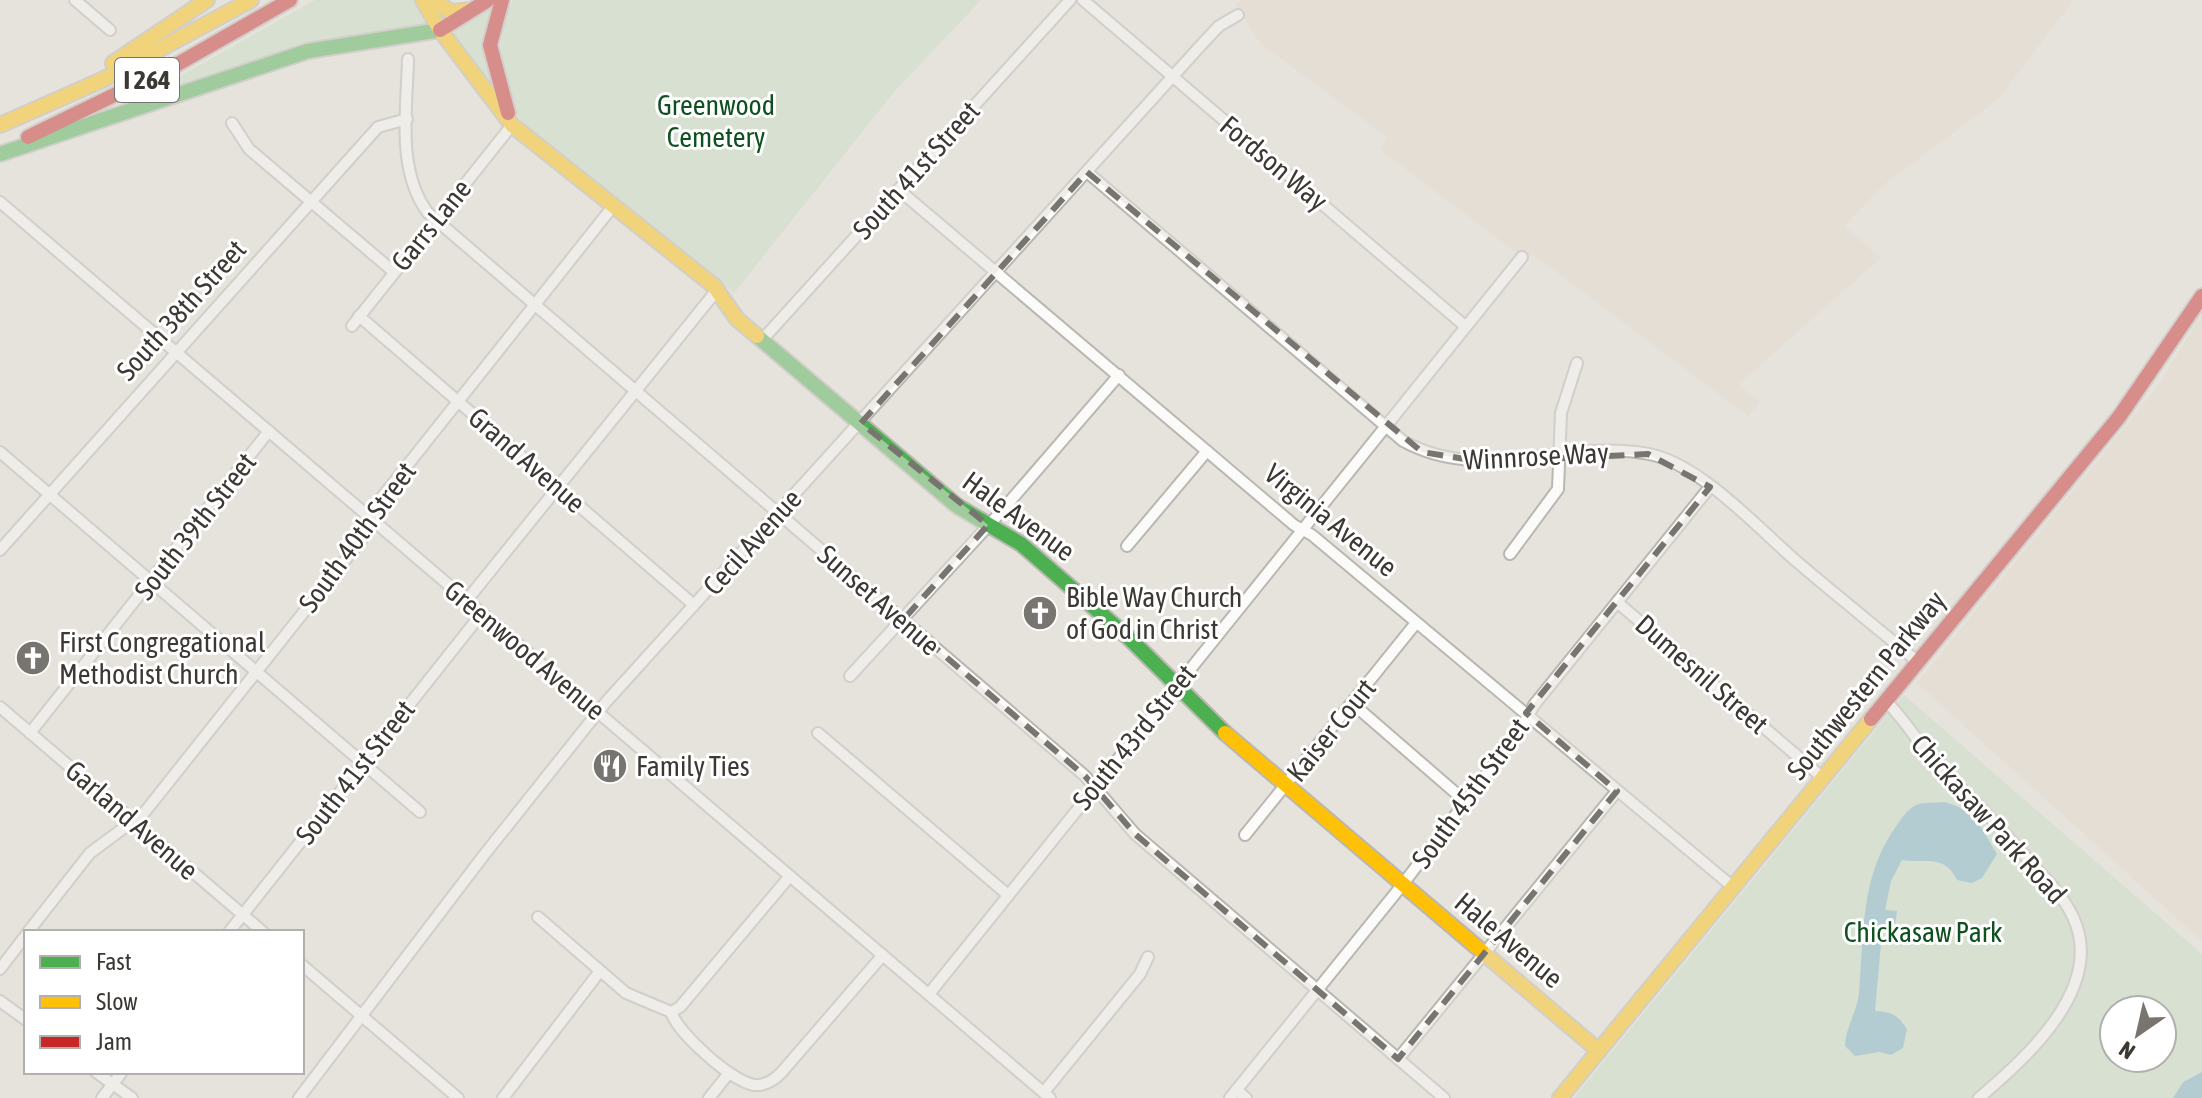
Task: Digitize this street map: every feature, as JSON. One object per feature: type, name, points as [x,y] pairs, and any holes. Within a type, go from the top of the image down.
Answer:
[{"type":"main road","points":[[58,98],[207,0]]},
{"type":"main road","name":"I 264","points":[[0,125],[102,80],[251,0]]},
{"type":"main road","name":"I 264","points":[[0,152],[163,71],[290,0]]},
{"type":"main road","points":[[423,0],[440,30],[512,125]]},
{"type":"main road","points":[[433,0],[451,12],[483,4]]},
{"type":"main road","points":[[502,0],[491,25],[488,45],[492,72],[512,125]]},
{"type":"main road","points":[[0,152],[74,134],[311,50],[410,39],[440,30],[483,4]]},
{"type":"main road","name":"Hale Avenue","points":[[512,125],[717,290],[737,319],[957,506],[1021,544],[1129,638],[1176,686],[1287,785],[1599,1051]]},
{"type":"main road","name":"Southwestern Parkway","points":[[1560,1098],[2128,405],[2202,296]]},
{"type":"street","name":"South 41st Street","points":[[763,339],[1070,0]]},
{"type":"street","name":"Fordson Way","points":[[1083,0],[1465,326]]},
{"type":"street","points":[[82,2],[110,30]]},
{"type":"street","name":"Cecil Avenue","points":[[299,1098],[484,855],[598,712],[1219,26],[1238,15]]},
{"type":"street","name":"Sunset Avenue","points":[[408,59],[410,174],[418,197],[435,220],[903,620],[1094,787],[1135,834],[1444,1098]]},
{"type":"street","name":"South 38th Street","points":[[0,550],[378,127],[407,119]]},
{"type":"street","points":[[232,123],[249,149],[394,272]]},
{"type":"street","name":"Garrs Lane","points":[[352,326],[512,125]]},
{"type":"street","name":"Winnrose Way","points":[[1087,172],[1403,441],[1440,458],[1483,462],[1648,454],[1684,468],[1918,662]]},
{"type":"street","name":"Virginia Avenue","points":[[899,190],[1207,451],[1733,887]]},
{"type":"street","name":"Greenwood Avenue","points":[[0,202],[1047,1095]]},
{"type":"street","name":"South 40th Street","points":[[30,930],[90,853],[134,822],[257,671],[369,530],[375,506],[614,205]]},
{"type":"street","name":"South 43rd Street","points":[[929,994],[1522,257]]},
{"type":"street","points":[[467,600],[717,290]]},
{"type":"street","name":"Grand Avenue","points":[[359,316],[694,605]]},
{"type":"street","points":[[1510,554],[1554,498],[1559,484],[1561,413],[1577,363]]},
{"type":"street","points":[[850,676],[990,524],[1119,375]]},
{"type":"street","name":"South 39th Street","points":[[30,733],[269,431]]},
{"type":"street","points":[[1127,546],[1207,451]]},
{"type":"street","points":[[0,452],[420,812]]},
{"type":"street","name":"South 45th Street","points":[[1233,1094],[1403,884],[1528,715],[1710,487]]},
{"type":"street","name":"Dumesnil Street","points":[[1617,602],[1823,778]]},
{"type":"street","name":"South 41st Street","points":[[230,930],[482,613]]},
{"type":"street","name":"Kaiser Court","points":[[1245,835],[1416,623]]},
{"type":"street","name":"Chickasaw Park Road","points":[[1886,701],[1902,717],[1929,756],[1984,809],[2054,888],[2067,906],[2079,932],[2079,972],[2061,1010],[2037,1042],[1979,1098]]},
{"type":"street","points":[[1353,704],[1465,801]]},
{"type":"street","name":"Garland Avenue","points":[[0,707],[261,930]]},
{"type":"street","points":[[818,733],[1008,895]]},
{"type":"street","points":[[1398,1059],[1617,791]]},
{"type":"street","points":[[671,1012],[680,1007],[790,876]]},
{"type":"street","points":[[538,917],[630,996],[671,1012]]},
{"type":"street","name":"South 40th Street","points":[[0,969],[24,938]]},
{"type":"street","points":[[671,1012],[675,1024],[729,1073],[748,1083],[762,1085],[781,1073],[883,955]]},
{"type":"street","points":[[1047,1095],[1140,974],[1148,957]]},
{"type":"street","points":[[304,967],[458,1098]]},
{"type":"street","points":[[503,1098],[600,971]]},
{"type":"street","points":[[0,1001],[24,1019]]},
{"type":"street","points":[[709,1098],[729,1073]]},
{"type":"street","points":[[99,1074],[132,1098]]},
{"type":"street","points":[[102,1098],[120,1074]]},
{"type":"street","points":[[1233,1094],[1246,1098]]},
{"type":"highlighted area","points":[[1087,172],[1422,452],[1483,462],[1648,454],[1710,487],[1526,713],[1617,791],[1398,1059],[1135,834],[1085,776],[903,620],[988,525],[861,423]]},
{"type":"shaded area","points":[[1242,0],[2074,0],[1997,100],[1882,186],[1845,226],[1880,258],[1738,385],[1760,402],[1748,416],[1537,257],[1514,251],[1380,149],[1387,137],[1260,43],[1235,4]]},
{"type":"shaded area","points":[[2202,314],[2202,941],[1917,683],[2158,386]]},
{"type":"green space","points":[[315,0],[417,0],[433,25],[108,117]]},
{"type":"green space","name":"Greenwood Cemetery","points":[[513,0],[981,0],[893,93],[734,293],[526,127],[508,97],[501,65],[502,33]]},
{"type":"green space","points":[[494,4],[486,55],[490,78],[500,104],[465,57],[454,33]]},
{"type":"green space","name":"Chickasaw Park","points":[[1904,695],[2202,954],[2202,1072],[2183,1082],[2173,1098],[1574,1098]]},
{"type":"water","points":[[1944,802],[1970,815],[1982,828],[1997,854],[1982,878],[1972,883],[1957,880],[1940,863],[1902,860],[1891,881],[1885,910],[1897,911],[1894,931],[1882,932],[1875,1011],[1894,1015],[1907,1029],[1903,1048],[1891,1055],[1879,1052],[1855,1056],[1845,1046],[1858,1000],[1863,927],[1876,864],[1885,844],[1909,810],[1919,804]]},
{"type":"water","points":[[2202,1072],[2202,1098],[2173,1098],[2183,1082]]},
{"type":"traffic: fast","points":[[0,154],[308,51],[440,30]]},
{"type":"traffic: fast","points":[[757,336],[957,506],[1021,544],[1129,638],[1225,733]]},
{"type":"traffic: slow","points":[[113,63],[207,0]]},
{"type":"traffic: slow","points":[[0,125],[102,80],[251,0]]},
{"type":"traffic: slow","points":[[423,0],[440,30],[512,125],[714,286],[737,319],[757,336]]},
{"type":"traffic: slow","points":[[433,0],[451,12],[472,10]]},
{"type":"traffic: slow","points":[[1560,1098],[1871,719]]},
{"type":"traffic: slow","points":[[1225,733],[1599,1051]]},
{"type":"traffic: jam","points":[[28,137],[176,65],[290,0]]},
{"type":"traffic: jam","points":[[440,30],[488,0]]},
{"type":"traffic: jam","points":[[502,0],[490,45],[508,113]]},
{"type":"traffic: jam","points":[[1871,719],[2119,417],[2202,296]]},
{"type":"place","name":"Bible Way Church of God in Christ","points":[[1040,613]]},
{"type":"place","name":"First Congregational Methodist Church","points":[[33,658]]},
{"type":"place","name":"Family Ties","points":[[610,766]]}]
